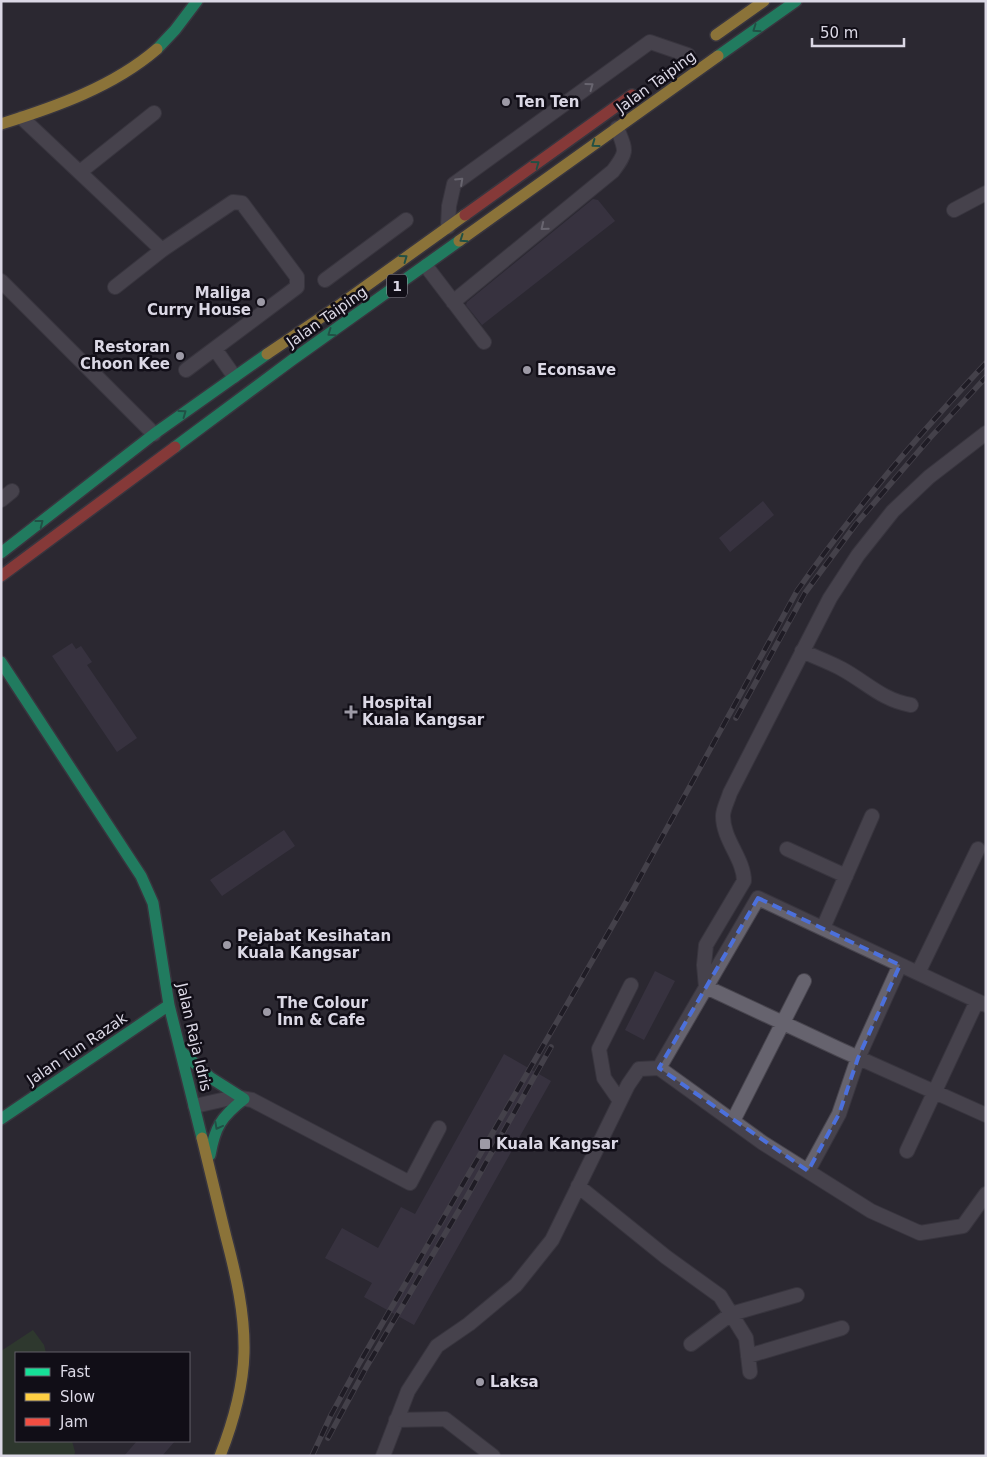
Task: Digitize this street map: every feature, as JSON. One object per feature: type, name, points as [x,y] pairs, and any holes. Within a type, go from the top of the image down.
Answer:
[{"type":"main road","points":[[1,124],[22,118],[91,91],[150,55],[173,33],[197,1]]},
{"type":"main road","name":"Jalan Taiping","points":[[673,66],[764,1]]},
{"type":"main road","name":"Jalan Taiping","points":[[3,577],[292,360],[796,1]]},
{"type":"main road","name":"Jalan Taiping","points":[[1,553],[154,434],[234,376],[356,275],[448,227],[642,88]]},
{"type":"main road","points":[[234,376],[250,377],[292,360]]},
{"type":"main road","name":"Jalan Raja Idris","points":[[1,662],[141,876],[152,904],[169,1005],[237,1280],[244,1354],[232,1428],[220,1456]]},
{"type":"main road","name":"Jalan Tun Razak","points":[[1,1119],[169,1005]]},
{"type":"main road","points":[[181,1051],[211,1080],[244,1099],[226,1113],[214,1131],[209,1163]]},
{"type":"street","points":[[448,227],[448,206],[454,184],[650,42],[696,50]]},
{"type":"street","points":[[80,172],[154,113]]},
{"type":"street","points":[[22,118],[162,250]]},
{"type":"street","points":[[453,302],[613,170],[624,157],[624,146],[617,128]]},
{"type":"street","points":[[954,210],[986,193]]},
{"type":"street","points":[[115,287],[162,250],[233,202],[242,203],[297,277],[297,287],[186,370]]},
{"type":"street","points":[[325,280],[356,275],[406,220]]},
{"type":"street","points":[[426,266],[484,342]]},
{"type":"street","points":[[1,281],[154,434]]},
{"type":"street","points":[[215,349],[234,376]]},
{"type":"street","points":[[706,987],[704,964],[706,944],[744,882],[744,874],[725,831],[722,815],[730,793],[830,598],[858,555],[893,511],[929,477],[986,433]]},
{"type":"street","points":[[802,651],[842,669],[882,696],[901,704],[911,705]]},
{"type":"street","points":[[823,928],[872,816]]},
{"type":"street","points":[[786,849],[846,876]]},
{"type":"street","points":[[918,973],[978,849]]},
{"type":"street","points":[[659,1068],[758,898],[981,1003],[934,1092],[907,1151]]},
{"type":"street","points":[[808,1171],[839,1114],[858,1058],[900,965]]},
{"type":"street","points":[[733,1121],[804,981]]},
{"type":"street","points":[[620,1101],[604,1078],[599,1049],[631,984]]},
{"type":"street","points":[[706,987],[986,1115]]},
{"type":"street","points":[[383,1456],[408,1391],[437,1346],[469,1324],[516,1285],[552,1240],[628,1085],[639,1069],[659,1068],[733,1121],[871,1211],[920,1233],[963,1226],[986,1194]]},
{"type":"street","points":[[195,1106],[235,1097],[252,1100],[410,1183],[439,1128]]},
{"type":"street","points":[[578,1186],[666,1257],[720,1296],[746,1338],[750,1372]]},
{"type":"street","points":[[691,1344],[731,1314],[798,1295]]},
{"type":"street","points":[[748,1356],[842,1328]]},
{"type":"street","points":[[396,1420],[445,1419],[493,1456]]},
{"type":"highlighted area","points":[[758,898],[900,965],[858,1058],[839,1114],[808,1171],[659,1068]]},
{"type":"green space","points":[[33,1330],[44,1345],[46,1352],[15,1352],[15,1442],[72,1442],[74,1456],[1,1456],[1,1351]]},
{"type":"building","points":[[593,199],[598,200],[615,221],[482,325],[466,305],[467,302]]},
{"type":"building","points":[[763,501],[774,515],[730,552],[719,538]]},
{"type":"building","points":[[72,643],[76,649],[81,646],[92,662],[87,665],[137,738],[117,752],[52,656]]},
{"type":"building","points":[[284,830],[295,846],[222,896],[210,880]]},
{"type":"building","points":[[655,971],[675,981],[644,1040],[625,1030]]},
{"type":"building","name":"Kuala Kangsar","points":[[504,1054],[551,1081],[414,1325],[364,1297],[372,1283],[325,1258],[342,1228],[378,1248],[401,1207],[415,1214]]},
{"type":"building","points":[[136,1442],[174,1442],[162,1456],[124,1456]]},
{"type":"railway","points":[[312,1456],[331,1415],[360,1362],[628,899],[797,591],[841,531],[887,474],[986,363]]},
{"type":"railway","points":[[736,718],[805,593],[856,524],[930,438],[986,377]]},
{"type":"railway","points":[[328,1438],[367,1366],[465,1200],[551,1047]]},
{"type":"traffic: fast","points":[[157,49],[175,30],[197,1]]},
{"type":"traffic: fast","points":[[718,56],[796,1]]},
{"type":"traffic: fast","points":[[175,447],[292,360],[459,241]]},
{"type":"traffic: fast","points":[[1,553],[154,434],[267,354]]},
{"type":"traffic: fast","points":[[1,662],[141,876],[153,903],[169,1005],[202,1138]]},
{"type":"traffic: fast","points":[[1,1119],[169,1005]]},
{"type":"traffic: fast","points":[[182,1052],[211,1078],[244,1099],[220,1123],[214,1137],[210,1155]]},
{"type":"traffic: slow","points":[[716,35],[764,1]]},
{"type":"traffic: slow","points":[[1,124],[62,103],[103,85],[157,49]]},
{"type":"traffic: slow","points":[[459,241],[718,56]]},
{"type":"traffic: slow","points":[[267,354],[341,304],[465,215]]},
{"type":"traffic: slow","points":[[202,1138],[236,1280],[244,1338],[243,1366],[239,1393],[220,1456]]},
{"type":"traffic: jam","points":[[465,215],[632,95]]},
{"type":"traffic: jam","points":[[1,576],[175,447]]},
{"type":"place","name":"Ten Ten","points":[[506,102]]},
{"type":"place","name":"Maliga Curry House","points":[[261,302]]},
{"type":"place","name":"Restoran Choon Kee","points":[[180,356]]},
{"type":"place","name":"Econsave","points":[[527,370]]},
{"type":"place","name":"Hospital Kuala Kangsar","points":[[351,712]]},
{"type":"place","name":"Pejabat Kesihatan Kuala Kangsar","points":[[227,945]]},
{"type":"place","name":"The Colour Inn & Cafe","points":[[267,1012]]},
{"type":"place","name":"Kuala Kangsar","points":[[485,1144]]},
{"type":"place","name":"Laksa","points":[[480,1382]]}]
